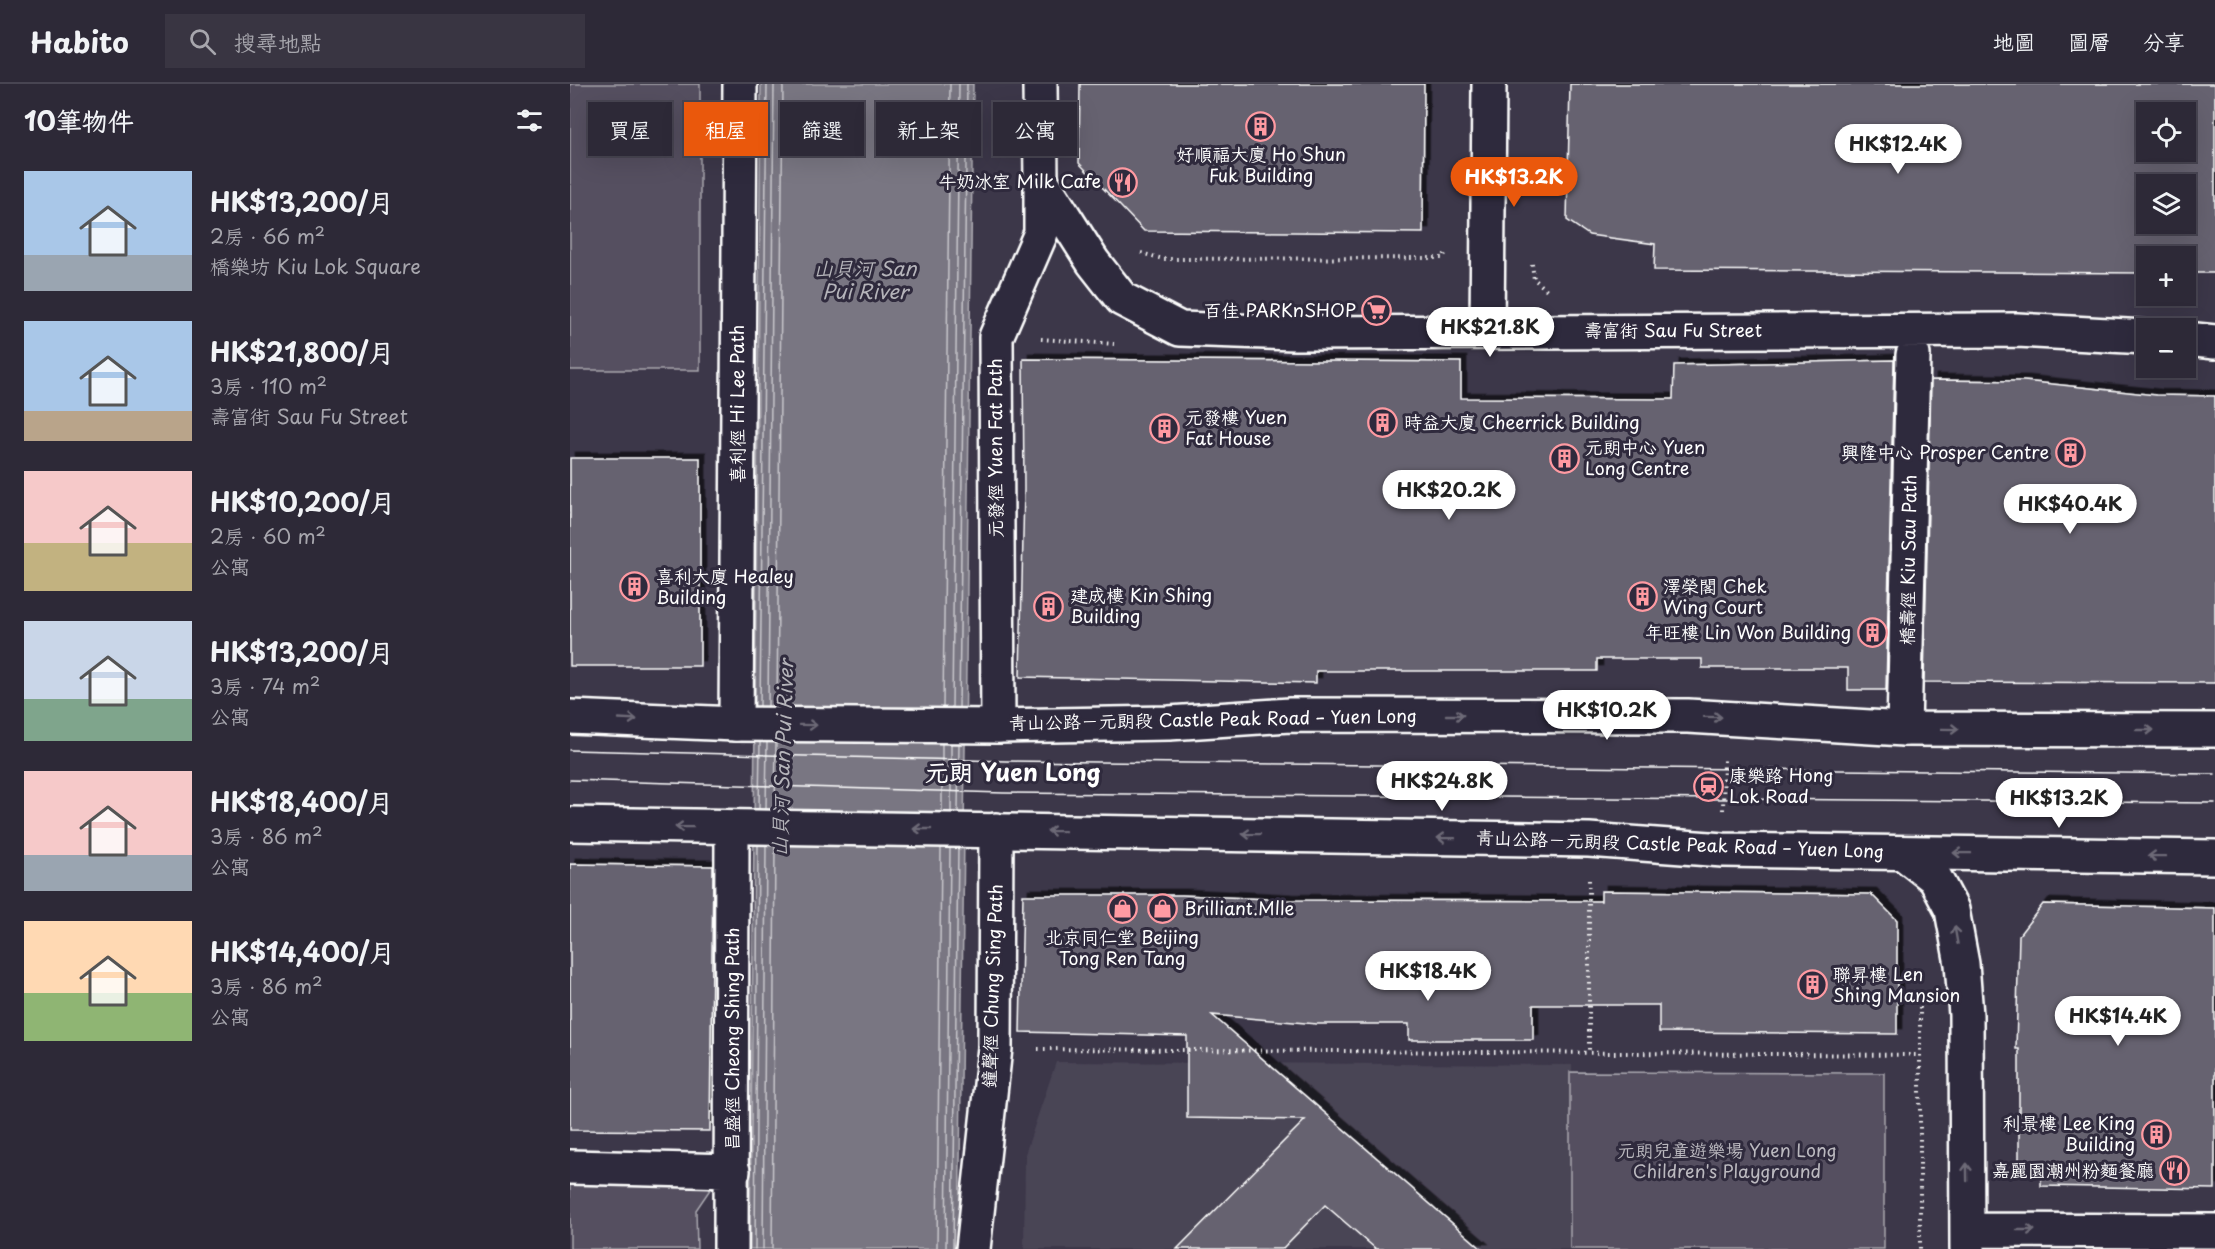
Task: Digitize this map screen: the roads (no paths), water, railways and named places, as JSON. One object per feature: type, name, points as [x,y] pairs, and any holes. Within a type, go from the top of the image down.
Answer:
[{"type":"street","name":"喜利徑 Hi Lee Path","points":[[740,84],[743,724]]},
{"type":"street","points":[[1040,84],[1041,180]]},
{"type":"street","points":[[1487,332],[1490,84]]},
{"type":"street","name":"壽富街 Sau Fu Street","points":[[1041,180],[1093,262],[1122,299],[1180,329],[1295,333],[2017,330],[2136,336]]},
{"type":"street","name":"元發徑 Yuen Fat Path","points":[[998,726],[996,337],[1041,233],[1041,180]]},
{"type":"street","points":[[2196,340],[2215,342]]},
{"type":"street","name":"橋壽徑 Kiu Sau Path","points":[[1904,729],[1913,355]]},
{"type":"street","name":"青山公路－元朗段 Castle Peak Road – Yuen Long","points":[[570,717],[743,724],[998,726],[1169,723],[1290,715],[1726,717],[1904,729],[2215,730]]},
{"type":"street","name":"青山公路－元朗段 Castle Peak Road – Yuen Long","points":[[570,824],[1588,840],[1723,850],[2215,856]]},
{"type":"street","name":"昌盛徑 Cheong Shing Path","points":[[731,1249],[737,828]]},
{"type":"street","name":"鐘聲徑 Chung Sing Path","points":[[974,1249],[995,1048],[988,830]]},
{"type":"street","points":[[1903,853],[1935,878],[1952,910],[1962,964],[1966,1015],[1967,1240],[2215,1231]]},
{"type":"street","points":[[570,1167],[733,1171]]},
{"type":"water","name":"山貝河 San Pui River","points":[[761,84],[973,84],[973,102],[876,102],[876,156],[972,156],[959,1249],[750,1249],[760,156],[768,156],[768,102],[761,102]]},
{"type":"tram line","points":[[570,750],[1006,761],[2215,774]]},
{"type":"tram line","points":[[570,780],[1003,793],[2215,803]]},
{"type":"place","name":"好順福大廈 Ho Shun Fuk Building","points":[[1261,126]]},
{"type":"place","name":"牛奶冰室 Milk Cafe","points":[[1122,182]]},
{"type":"place","name":"百佳 PARKnSHOP","points":[[1377,311]]},
{"type":"place","name":"時益大廈 Cheerrick Building","points":[[1383,423]]},
{"type":"place","name":"元發樓 Yuen Fat House","points":[[1164,428]]},
{"type":"place","name":"興隆中心 Prosper Centre","points":[[2070,453]]},
{"type":"place","name":"元朗中心 Yuen Long Centre","points":[[1564,458]]},
{"type":"place","name":"喜利大廈 Healey Building","points":[[635,587]]},
{"type":"place","name":"澤榮閣 Chek Wing Court","points":[[1642,597]]},
{"type":"place","name":"建成樓 Kin Shing Building","points":[[1049,606]]},
{"type":"place","name":"年旺樓 Lin Won Building","points":[[1872,633]]},
{"type":"place","name":"康樂路 Hong Lok Road","points":[[1708,786]]},
{"type":"place","name":"北京同仁堂 Beijing Tong Ren Tang","points":[[1122,909]]},
{"type":"place","name":"Brilliant.Mlle","points":[[1163,909]]},
{"type":"place","name":"聯昇樓 Len Shing Mansion","points":[[1812,985]]},
{"type":"place","name":"利景樓 Lee King Building","points":[[2156,1134]]},
{"type":"place","name":"嘉麗園潮州粉麵餐廳","points":[[2175,1171]]},
{"type":"district","name":"元朗 Yuen Long","points":[[1013,773]]},
{"type":"park label","name":"元朗兒童遊樂場 Yuen Long Children's Playground","points":[[1727,1161]]}]
